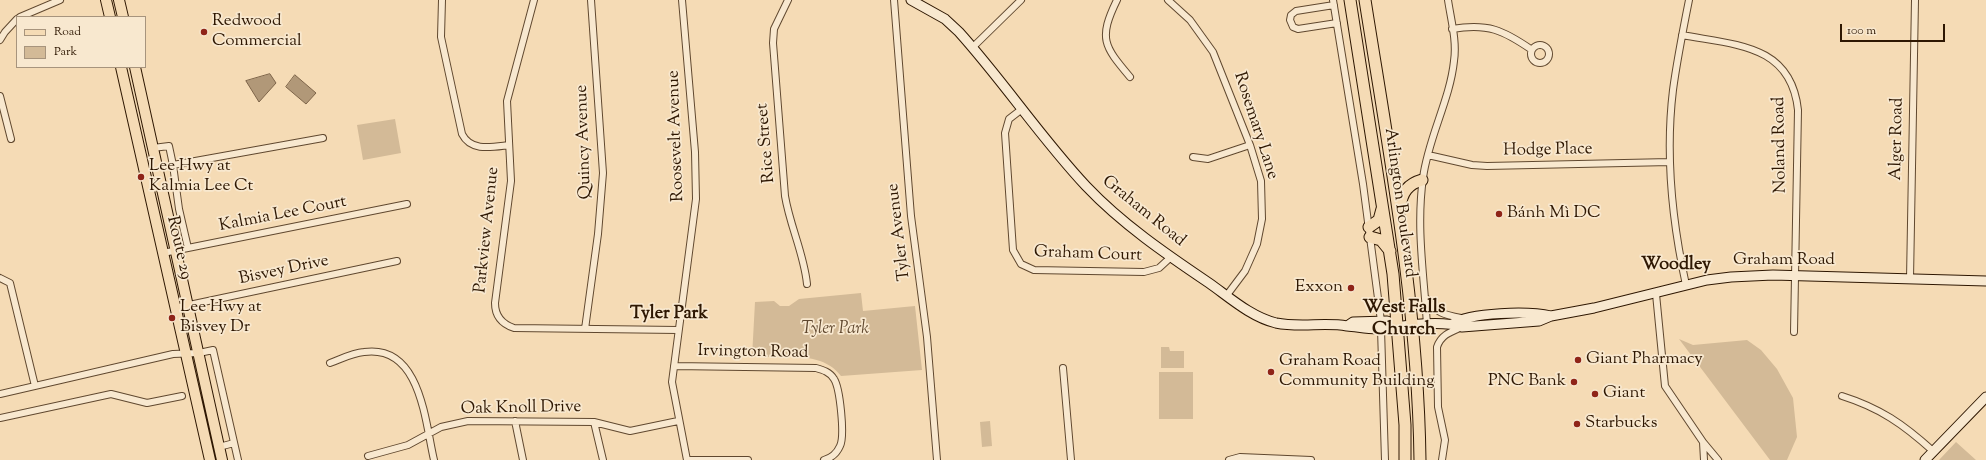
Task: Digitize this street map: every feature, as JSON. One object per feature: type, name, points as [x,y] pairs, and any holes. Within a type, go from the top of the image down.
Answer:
[{"type":"highway","name":"Arlington Boulevard","points":[[1350,0],[1390,251],[1405,425],[1405,460]]},
{"type":"highway","name":"Arlington Boulevard","points":[[1365,0],[1399,215],[1413,325],[1420,460]]},
{"type":"highway","points":[[1399,215],[1403,193],[1410,185],[1422,180]]},
{"type":"highway","points":[[1383,202],[1379,220],[1370,232],[1381,240],[1390,251]]},
{"type":"main road","points":[[106,0],[110,16]]},
{"type":"main road","points":[[119,0],[123,16]]},
{"type":"main road","name":"Route 29","points":[[122,68],[210,460]]},
{"type":"main road","name":"Route 29","points":[[134,68],[222,460]]},
{"type":"street","points":[[22,16],[60,0]]},
{"type":"street","points":[[442,0],[440,22],[441,37],[462,134],[467,140],[478,147],[509,145]]},
{"type":"street","name":"Parkview Avenue","points":[[534,0],[508,94],[507,119],[511,181],[495,303],[496,312],[502,321],[514,328],[585,329]]},
{"type":"street","name":"Quincy Avenue","points":[[585,329],[598,234],[603,173],[590,0]]},
{"type":"street","name":"Roosevelt Avenue","points":[[682,0],[696,177],[696,199],[678,330],[672,391],[687,460]]},
{"type":"street","name":"Rice Street","points":[[788,0],[774,29],[773,43],[785,196],[788,212],[804,264],[807,284]]},
{"type":"street","name":"Tyler Avenue","points":[[894,0],[911,216],[926,329],[937,460]]},
{"type":"street","name":"Graham Road","points":[[911,0],[945,19],[973,47],[1087,187],[1135,231],[1250,311],[1274,322],[1303,326],[1347,326],[1539,321],[1551,316],[1656,294],[1663,290],[1731,277],[1796,276],[1986,281]]},
{"type":"street","points":[[973,47],[1021,0]]},
{"type":"street","points":[[1116,0],[1106,25],[1106,40],[1112,54],[1130,77]]},
{"type":"street","name":"Rosemary Lane","points":[[1168,0],[1190,20],[1214,52],[1250,145],[1261,181],[1262,198],[1260,231],[1250,260],[1227,295]]},
{"type":"street","points":[[1427,325],[1420,218],[1422,180],[1452,74],[1455,47],[1448,0]]},
{"type":"street","points":[[1686,285],[1674,223],[1670,162],[1673,91],[1689,0]]},
{"type":"street","name":"Alger Road","points":[[1910,279],[1915,0]]},
{"type":"street","points":[[1337,23],[1298,29],[1293,27],[1290,20],[1291,15],[1296,11],[1334,2],[1370,232],[1381,325],[1384,460]]},
{"type":"street","points":[[0,40],[8,28],[16,20]]},
{"type":"street","points":[[1452,29],[1470,26],[1491,28],[1507,34],[1532,50]]},
{"type":"street","name":"Noland Road","points":[[1682,36],[1734,45],[1763,53],[1780,65],[1792,84],[1798,110],[1794,332]]},
{"type":"street","points":[[0,96],[11,139]]},
{"type":"street","name":"Graham Court","points":[[1022,109],[1009,120],[1005,133],[1014,250],[1021,264],[1034,270],[1144,272],[1159,268],[1172,257]]},
{"type":"street","points":[[173,165],[323,138]]},
{"type":"street","points":[[1193,157],[1208,159],[1250,145]]},
{"type":"street","points":[[153,148],[169,146],[179,209],[188,248]]},
{"type":"street","name":"Hodge Place","points":[[1428,155],[1472,166],[1670,162]]},
{"type":"street","name":"Kalmia Lee Court","points":[[163,253],[407,204]]},
{"type":"street","name":"Bisvey Drive","points":[[176,308],[397,262]]},
{"type":"street","points":[[1015,270],[1021,264]]},
{"type":"street","points":[[0,278],[10,283],[36,386]]},
{"type":"street","points":[[1656,294],[1665,386],[1703,442],[1718,460]]},
{"type":"street","points":[[1425,297],[1432,308],[1461,323]]},
{"type":"street","points":[[1442,460],[1446,440],[1438,407],[1437,347],[1439,341],[1445,334],[1461,323]]},
{"type":"street","points":[[585,329],[678,330]]},
{"type":"street","points":[[0,394],[173,354],[199,353],[213,350],[238,460]]},
{"type":"street","points":[[330,364],[366,351],[386,354],[406,367],[415,383],[434,460]]},
{"type":"street","name":"Irvington Road","points":[[674,366],[816,368],[828,372],[835,380],[838,391],[842,434],[840,446],[832,456],[824,460]]},
{"type":"street","points":[[1063,368],[1071,460]]},
{"type":"street","points":[[0,418],[111,394],[147,403],[182,396]]},
{"type":"street","points":[[1842,396],[1861,402],[1889,416],[1912,432],[1933,451]]},
{"type":"street","points":[[1925,460],[1986,397]]},
{"type":"street","name":"Oak Knoll Drive","points":[[368,456],[408,445],[428,432],[454,423],[468,421],[594,422],[630,431],[678,421]]},
{"type":"street","points":[[515,421],[523,460]]},
{"type":"street","points":[[594,422],[602,460]]},
{"type":"street","points":[[1703,442],[1704,460]]},
{"type":"street","points":[[219,447],[234,443]]},
{"type":"street","points":[[1229,460],[1240,457],[1311,460]]},
{"type":"street","points":[[687,460],[748,460]]},
{"type":"green space","points":[[395,119],[401,153],[363,160],[357,125]]},
{"type":"green space","name":"Tyler Park","points":[[861,293],[863,311],[915,306],[922,370],[841,376],[833,368],[823,362],[812,359],[800,357],[752,357],[755,302],[774,301],[780,306],[789,306],[799,299]]},
{"type":"green space","points":[[1679,339],[1693,345],[1747,340],[1761,350],[1777,369],[1793,398],[1797,437],[1787,460],[1770,460]]},
{"type":"green space","points":[[1161,347],[1169,347],[1170,351],[1184,351],[1184,368],[1161,368]]},
{"type":"green space","points":[[1159,372],[1193,372],[1193,419],[1159,419]]},
{"type":"green space","points":[[990,421],[992,446],[982,447],[980,422]]},
{"type":"green space","points":[[1956,442],[1976,460],[1939,460]]},
{"type":"shaded area","points":[[270,74],[276,83],[259,102],[246,81]]},
{"type":"shaded area","points":[[295,75],[316,93],[306,104],[286,87]]},
{"type":"place","name":"Redwood Commercial","points":[[204,32]]},
{"type":"place","name":"Lee Hwy at Kalmia Lee Ct","points":[[141,177]]},
{"type":"place","name":"Bánh Mì DC","points":[[1499,214]]},
{"type":"place","name":"Exxon","points":[[1351,288]]},
{"type":"place","name":"Lee Hwy at Bisvey Dr","points":[[172,318]]},
{"type":"place","name":"Giant Pharmacy","points":[[1578,360]]},
{"type":"place","name":"Graham Road Community Building","points":[[1271,372]]},
{"type":"place","name":"PNC Bank","points":[[1574,382]]},
{"type":"place","name":"Giant","points":[[1595,394]]},
{"type":"place","name":"Starbucks","points":[[1577,424]]},
{"type":"district","name":"Woodley","points":[[1676,266]]},
{"type":"district","name":"Tyler Park","points":[[669,315]]},
{"type":"district","name":"West Falls Church","points":[[1404,320]]}]
